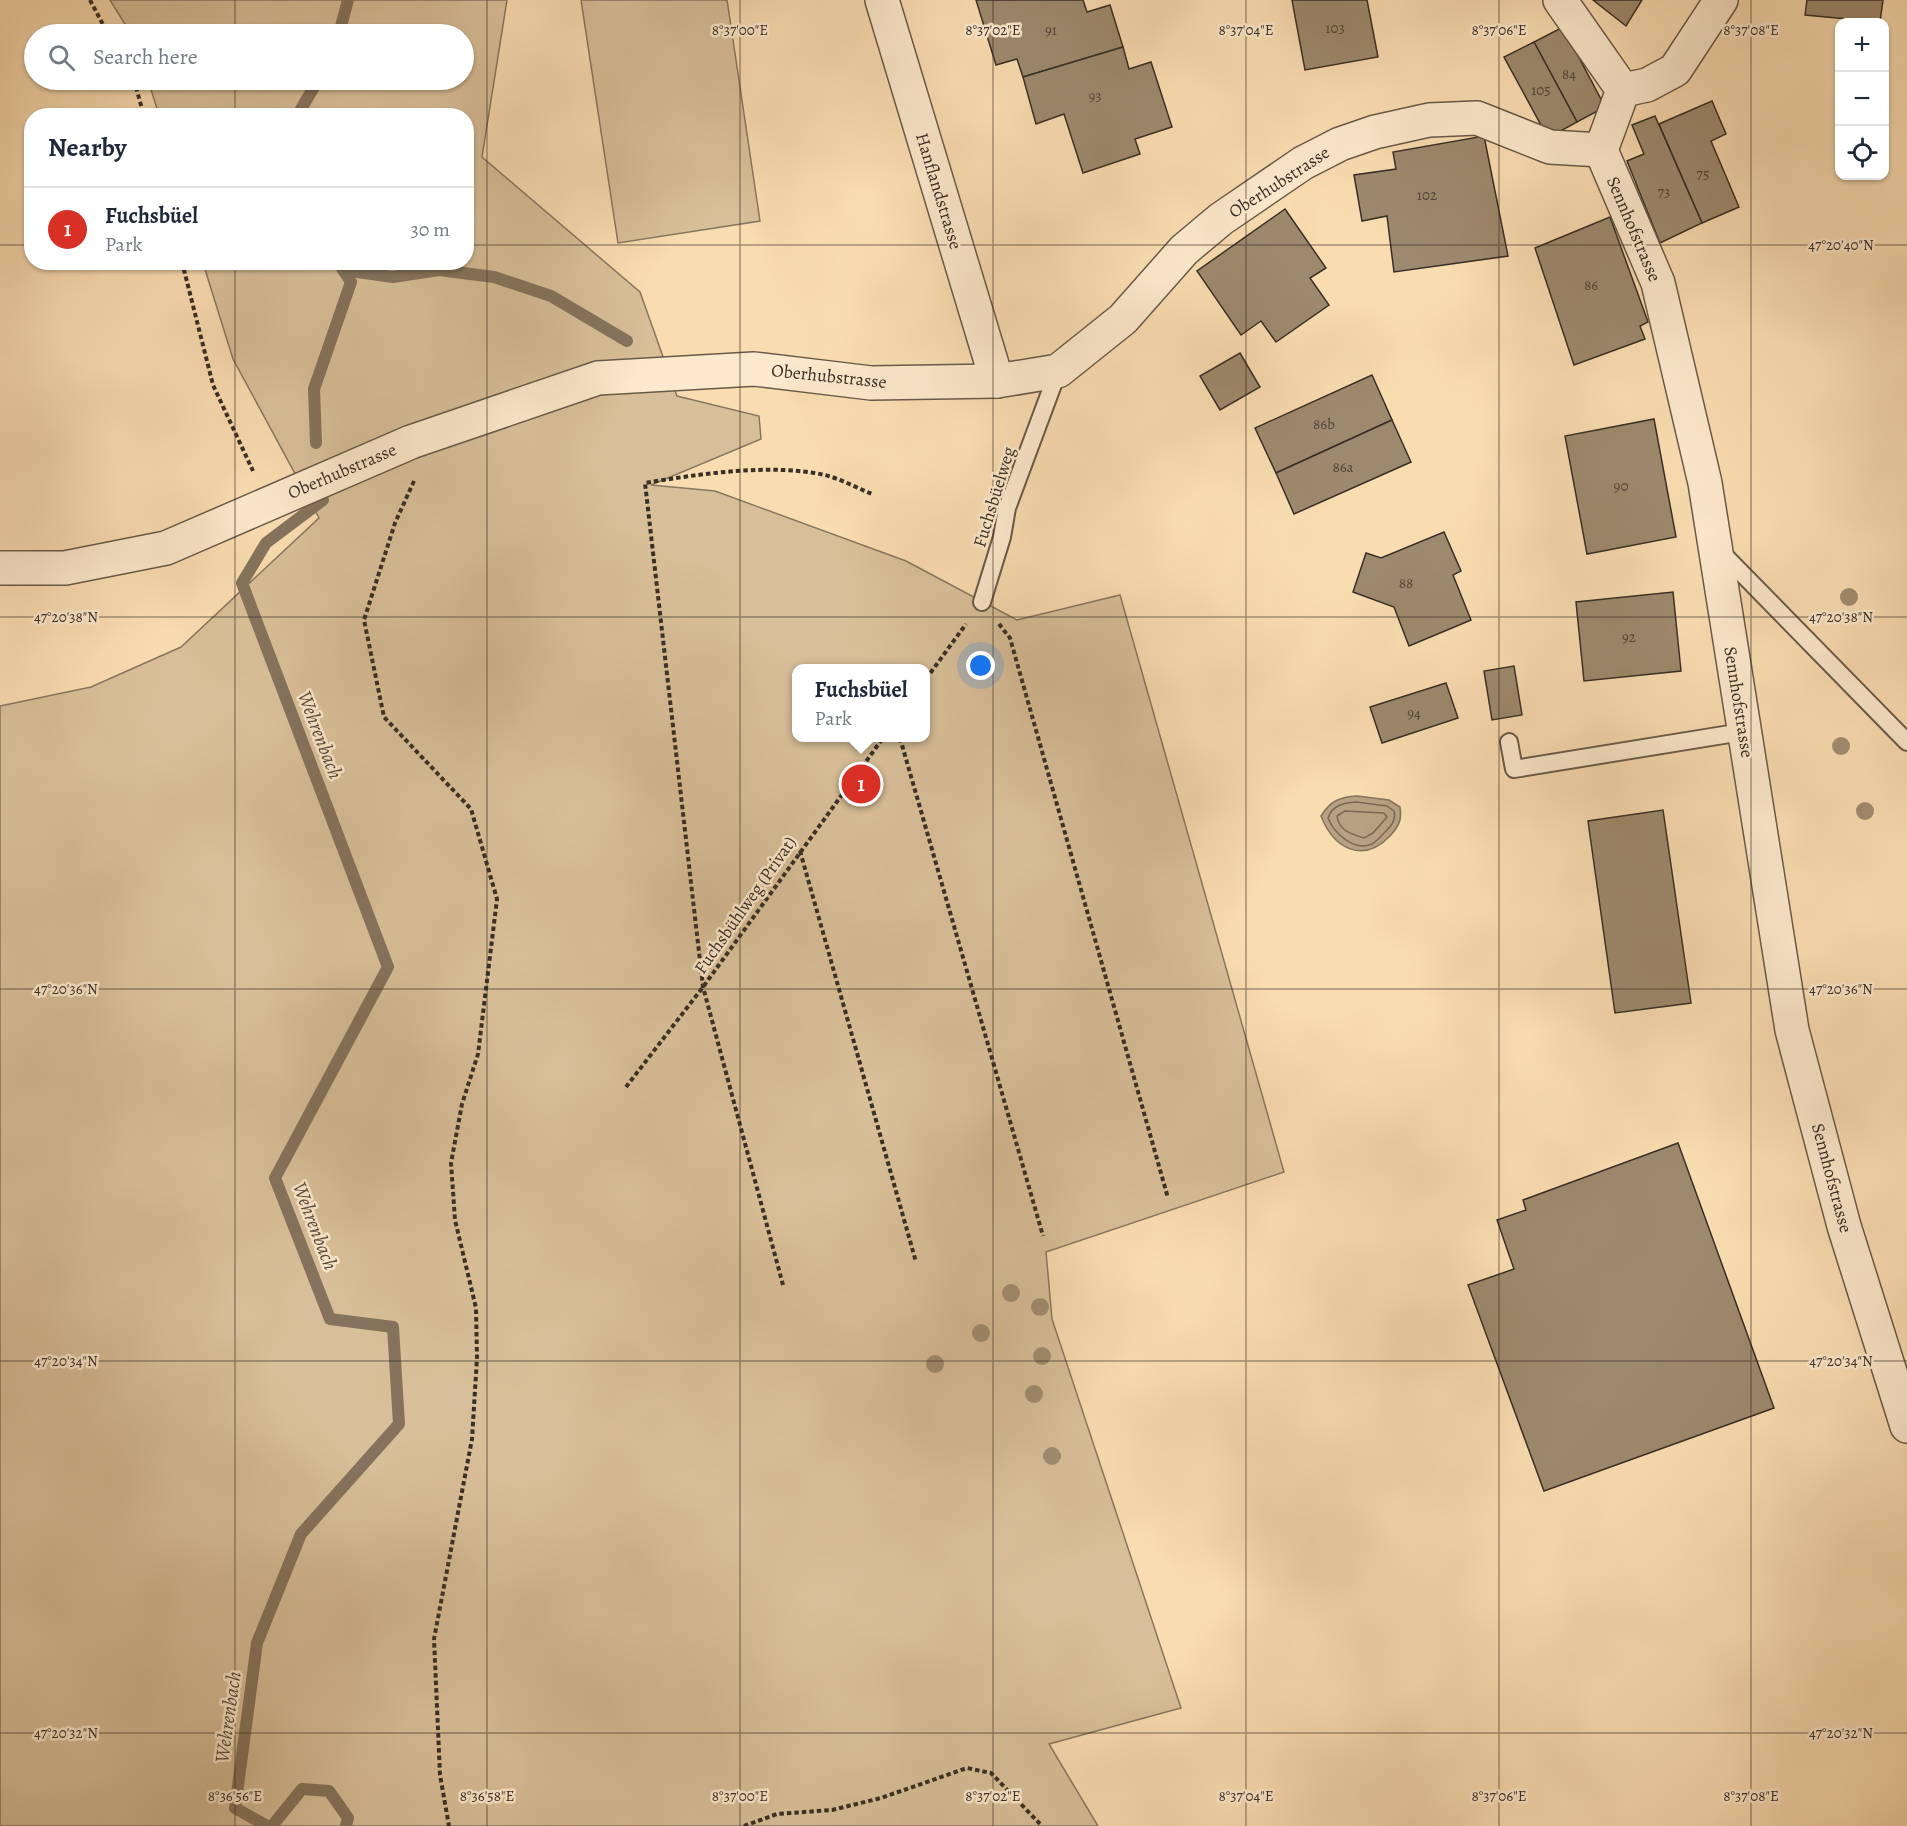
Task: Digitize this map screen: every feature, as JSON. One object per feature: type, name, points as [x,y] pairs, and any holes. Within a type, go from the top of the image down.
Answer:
[{"type":"street","name":"Hanflandstrasse","points":[[882,0],[997,381]]},
{"type":"street","points":[[1560,0],[1623,90]]},
{"type":"street","points":[[1623,90],[1647,85],[1675,70],[1721,0]]},
{"type":"street","points":[[1601,150],[1623,90]]},
{"type":"street","name":"Oberhubstrasse","points":[[0,568],[66,568],[166,548],[411,442],[598,378],[754,369],[870,383],[997,381],[1058,371],[1123,318],[1184,250],[1221,219],[1303,163],[1340,144],[1375,132],[1429,120],[1477,118],[1550,147],[1601,150]]},
{"type":"street","name":"Sennhofstrasse","points":[[1601,150],[1658,283],[1705,483],[1742,732],[1792,1030],[1844,1226],[1907,1426]]},
{"type":"lane","name":"Fuchsbüelweg","points":[[982,602],[1002,537],[1006,508],[1058,371]]},
{"type":"lane","points":[[1714,546],[1907,742]]},
{"type":"lane","points":[[1509,742],[1514,769],[1742,732]]},
{"type":"path","points":[[90,0],[103,24]]},
{"type":"path","points":[[137,90],[142,108]]},
{"type":"path","points":[[184,270],[213,386],[268,503]]},
{"type":"path","points":[[411,442],[416,477],[395,523],[364,620],[384,717],[471,809],[497,899],[478,1054],[462,1104],[451,1163],[456,1220],[476,1308],[477,1358],[472,1439],[434,1639],[440,1775],[449,1826]]},
{"type":"path","points":[[783,1285],[704,987],[645,483],[691,475],[771,471],[825,475],[872,494]]},
{"type":"path","points":[[930,674],[982,602],[1010,638],[1168,1198]]},
{"type":"path","name":"Fuchsbühlweg (Privat)","points":[[626,1087],[704,987],[880,742]]},
{"type":"path","points":[[901,742],[1043,1236]]},
{"type":"path","points":[[800,851],[916,1262]]},
{"type":"path","points":[[744,1826],[777,1814],[832,1809],[881,1798],[966,1768],[991,1773],[1042,1826]]},
{"type":"shaded area","points":[[110,0],[507,0],[482,157],[640,292],[677,396],[759,416],[761,439],[651,485],[715,491],[906,561],[1017,620],[1120,595],[1284,1172],[1046,1252],[1052,1319],[1181,1708],[1049,1744],[1098,1826],[0,1826],[0,706],[91,687],[181,647],[319,518],[233,359],[205,270],[474,270],[474,108],[157,108],[151,90],[474,90],[474,24],[125,24]]},
{"type":"shaded area","points":[[581,0],[727,0],[760,221],[618,243]]},
{"type":"water","points":[[1357,796],[1389,800],[1400,807],[1401,816],[1396,829],[1380,845],[1360,851],[1350,849],[1333,837],[1321,816],[1336,801],[1345,797]]},
{"type":"building","points":[[976,0],[1083,0],[1087,12],[1110,5],[1123,47],[1023,77],[1017,59],[996,65]]},
{"type":"building","points":[[1292,0],[1367,0],[1378,57],[1305,70]]},
{"type":"building","points":[[1593,0],[1642,0],[1626,26]]},
{"type":"building","points":[[1807,0],[1883,0],[1881,18],[1805,15]]},
{"type":"building","points":[[1563,27],[1605,107],[1577,122],[1534,42]]},
{"type":"building","points":[[1534,42],[1577,122],[1548,138],[1504,57]]},
{"type":"building","points":[[1123,47],[1129,69],[1151,62],[1172,127],[1135,139],[1140,154],[1083,173],[1064,114],[1036,124],[1023,77]]},
{"type":"building","points":[[1712,101],[1726,134],[1711,141],[1739,207],[1702,223],[1659,124]]},
{"type":"building","points":[[1655,116],[1702,223],[1660,243],[1627,161],[1644,154],[1632,125]]},
{"type":"building","points":[[1484,136],[1508,256],[1394,272],[1387,216],[1362,221],[1354,175],[1396,169],[1393,152]]},
{"type":"building","points":[[1285,209],[1326,268],[1310,278],[1329,305],[1276,342],[1261,321],[1241,335],[1197,271]]},
{"type":"building","points":[[1610,217],[1648,322],[1640,326],[1645,339],[1574,365],[1535,248]]},
{"type":"building","points":[[1240,353],[1260,387],[1220,410],[1200,376]]},
{"type":"building","points":[[1372,375],[1392,420],[1276,473],[1255,428]]},
{"type":"building","points":[[1654,419],[1676,537],[1587,554],[1565,436]]},
{"type":"building","points":[[1392,420],[1411,462],[1294,514],[1276,473]]},
{"type":"building","points":[[1444,532],[1461,571],[1453,575],[1471,620],[1409,646],[1394,607],[1353,592],[1366,553],[1381,558]]},
{"type":"building","points":[[1673,592],[1681,671],[1584,681],[1576,602]]},
{"type":"building","points":[[1514,666],[1522,715],[1492,720],[1484,671]]},
{"type":"building","points":[[1446,683],[1458,718],[1382,743],[1370,707]]},
{"type":"building","points":[[1663,810],[1691,1003],[1615,1013],[1588,821]]},
{"type":"building","points":[[1678,1143],[1774,1408],[1544,1491],[1468,1285],[1514,1269],[1497,1220],[1526,1210],[1523,1200]]},
{"type":"waterway","name":"Wehrenbach","points":[[342,24],[348,0]]},
{"type":"waterway","name":"Wehrenbach","points":[[302,108],[312,90]]},
{"type":"waterway","points":[[343,270],[393,277],[439,270],[494,277],[551,296],[627,341]]},
{"type":"waterway","name":"Wehrenbach","points":[[316,443],[314,389],[351,282],[343,270]]},
{"type":"waterway","name":"Wehrenbach","points":[[267,1826],[235,1808],[257,1643],[301,1534],[399,1424],[393,1327],[330,1319],[275,1178],[388,967],[242,583],[266,543],[323,500]]},
{"type":"waterway","name":"Wehrenbach","points":[[272,1826],[302,1789],[329,1791],[348,1818],[346,1826]]},
{"type":"place","name":"Fuchsbüel","points":[[861,784]]}]
